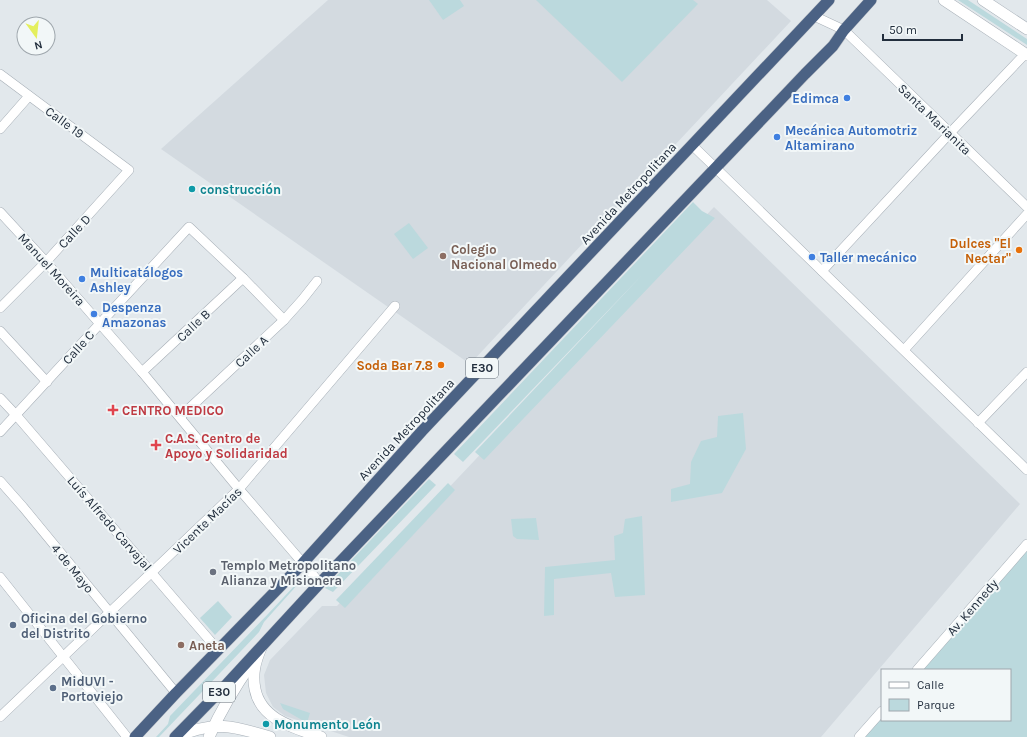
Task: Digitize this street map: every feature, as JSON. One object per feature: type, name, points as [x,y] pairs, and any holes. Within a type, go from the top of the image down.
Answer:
[{"type":"highway","name":"Avenida Metropolitana","points":[[135,737],[303,563],[422,431],[829,0]]},
{"type":"highway","name":"E30","points":[[176,737],[262,647],[320,583],[833,46],[844,30],[871,0]]},
{"type":"street","points":[[822,271],[950,133],[1026,54],[944,0]]},
{"type":"street","points":[[983,0],[1027,29]]},
{"type":"street","name":"Santa Marianita","points":[[814,16],[844,30],[1027,207]]},
{"type":"street","name":"Calle 19","points":[[0,74],[129,170]]},
{"type":"street","points":[[0,129],[29,96]]},
{"type":"street","points":[[692,145],[1027,470]]},
{"type":"street","name":"Calle D","points":[[0,308],[46,262],[129,170]]},
{"type":"street","name":"Manuel Moreira","points":[[0,212],[46,262],[142,372],[320,583]]},
{"type":"street","points":[[904,350],[1027,214]]},
{"type":"street","name":"Calle C","points":[[0,432],[189,227],[243,278]]},
{"type":"street","points":[[243,278],[284,320]]},
{"type":"street","name":"Calle B","points":[[142,372],[243,278]]},
{"type":"street","name":"Calle A","points":[[180,417],[284,320],[317,281]]},
{"type":"street","name":"Vicente Macías","points":[[0,717],[240,489],[395,306]]},
{"type":"street","points":[[0,330],[47,382]]},
{"type":"street","points":[[978,423],[1027,372]]},
{"type":"street","name":"Luís Alfredo Carvajal","points":[[0,398],[218,650]]},
{"type":"street","name":"4 de Mayo","points":[[0,481],[176,693]]},
{"type":"street","name":"Av. Kennedy","points":[[918,669],[1027,544]]},
{"type":"street","points":[[0,577],[127,737]]},
{"type":"street","points":[[209,737],[232,692],[262,647]]},
{"type":"street","points":[[262,647],[256,660],[253,672],[256,698],[263,709],[272,717],[283,723],[321,737]]},
{"type":"street","points":[[859,737],[881,711]]},
{"type":"street","points":[[176,737],[199,728],[214,726],[227,726],[270,737]]},
{"type":"shaded area","name":"Colegio Nacional Olmedo","points":[[328,0],[767,0],[791,21],[470,364],[161,149]]},
{"type":"shaded area","points":[[714,207],[1020,504],[821,737],[349,737],[285,716],[273,707],[266,693],[264,675],[270,660],[322,606],[337,606]]},
{"type":"green space","points":[[429,0],[460,0],[464,6],[443,20]]},
{"type":"green space","points":[[536,0],[693,0],[698,4],[622,82]]},
{"type":"green space","points":[[958,0],[968,0],[1027,39],[1027,45]]},
{"type":"green space","points":[[693,202],[702,211],[715,218],[484,460],[475,452],[644,273],[463,462],[454,454]]},
{"type":"green space","points":[[409,223],[428,248],[413,259],[394,234]]},
{"type":"green space","points":[[743,413],[746,449],[722,493],[671,502],[671,489],[690,484],[691,462],[701,441],[717,437],[718,416]]},
{"type":"green space","points":[[429,479],[436,485],[333,592],[325,588]]},
{"type":"green space","points":[[448,483],[455,490],[345,608],[336,600]]},
{"type":"green space","points":[[642,516],[645,595],[615,597],[611,573],[554,579],[554,615],[544,616],[545,567],[615,560],[614,536],[623,533],[625,519]]},
{"type":"green space","points":[[536,518],[539,540],[517,539],[513,536],[511,519]]},
{"type":"green space","points":[[1027,549],[1027,737],[863,737],[881,716],[881,721],[1011,721],[1011,669],[923,669]]},
{"type":"green space","points":[[297,583],[299,583],[264,622],[259,632],[159,737],[156,737],[168,724],[170,716]]},
{"type":"green space","points":[[218,601],[232,617],[215,635],[200,618]]},
{"type":"green space","points":[[280,703],[310,713],[307,723],[283,709]]},
{"type":"place","name":"Edimca","points":[[847,98]]},
{"type":"place","name":"Mecánica Automotriz Altamirano","points":[[777,137]]},
{"type":"place","name":"construcción","points":[[192,189]]},
{"type":"place","name":"Dulces \"El Nectar\"","points":[[1019,250]]},
{"type":"place","name":"Colegio Nacional Olmedo","points":[[443,256]]},
{"type":"place","name":"Taller mecánico","points":[[812,257]]},
{"type":"place","name":"Multicatálogos Ashley","points":[[82,279]]},
{"type":"place","name":"Despenza Amazonas","points":[[94,314]]},
{"type":"place","name":"Soda Bar 7.8","points":[[441,365]]},
{"type":"place","name":"CENTRO MEDICO","points":[[113,410]]},
{"type":"place","name":"C.A.S. Centro de Apoyo y Solidaridad","points":[[156,445]]},
{"type":"place","name":"Templo Metropolitano Alianza y Misionera","points":[[213,572]]},
{"type":"place","name":"Oficina del Gobierno del Distrito","points":[[13,625]]},
{"type":"place","name":"Aneta","points":[[181,645]]},
{"type":"place","name":"MidUVI - Portoviejo","points":[[53,688]]},
{"type":"place","name":"Monumento León","points":[[266,724]]}]
